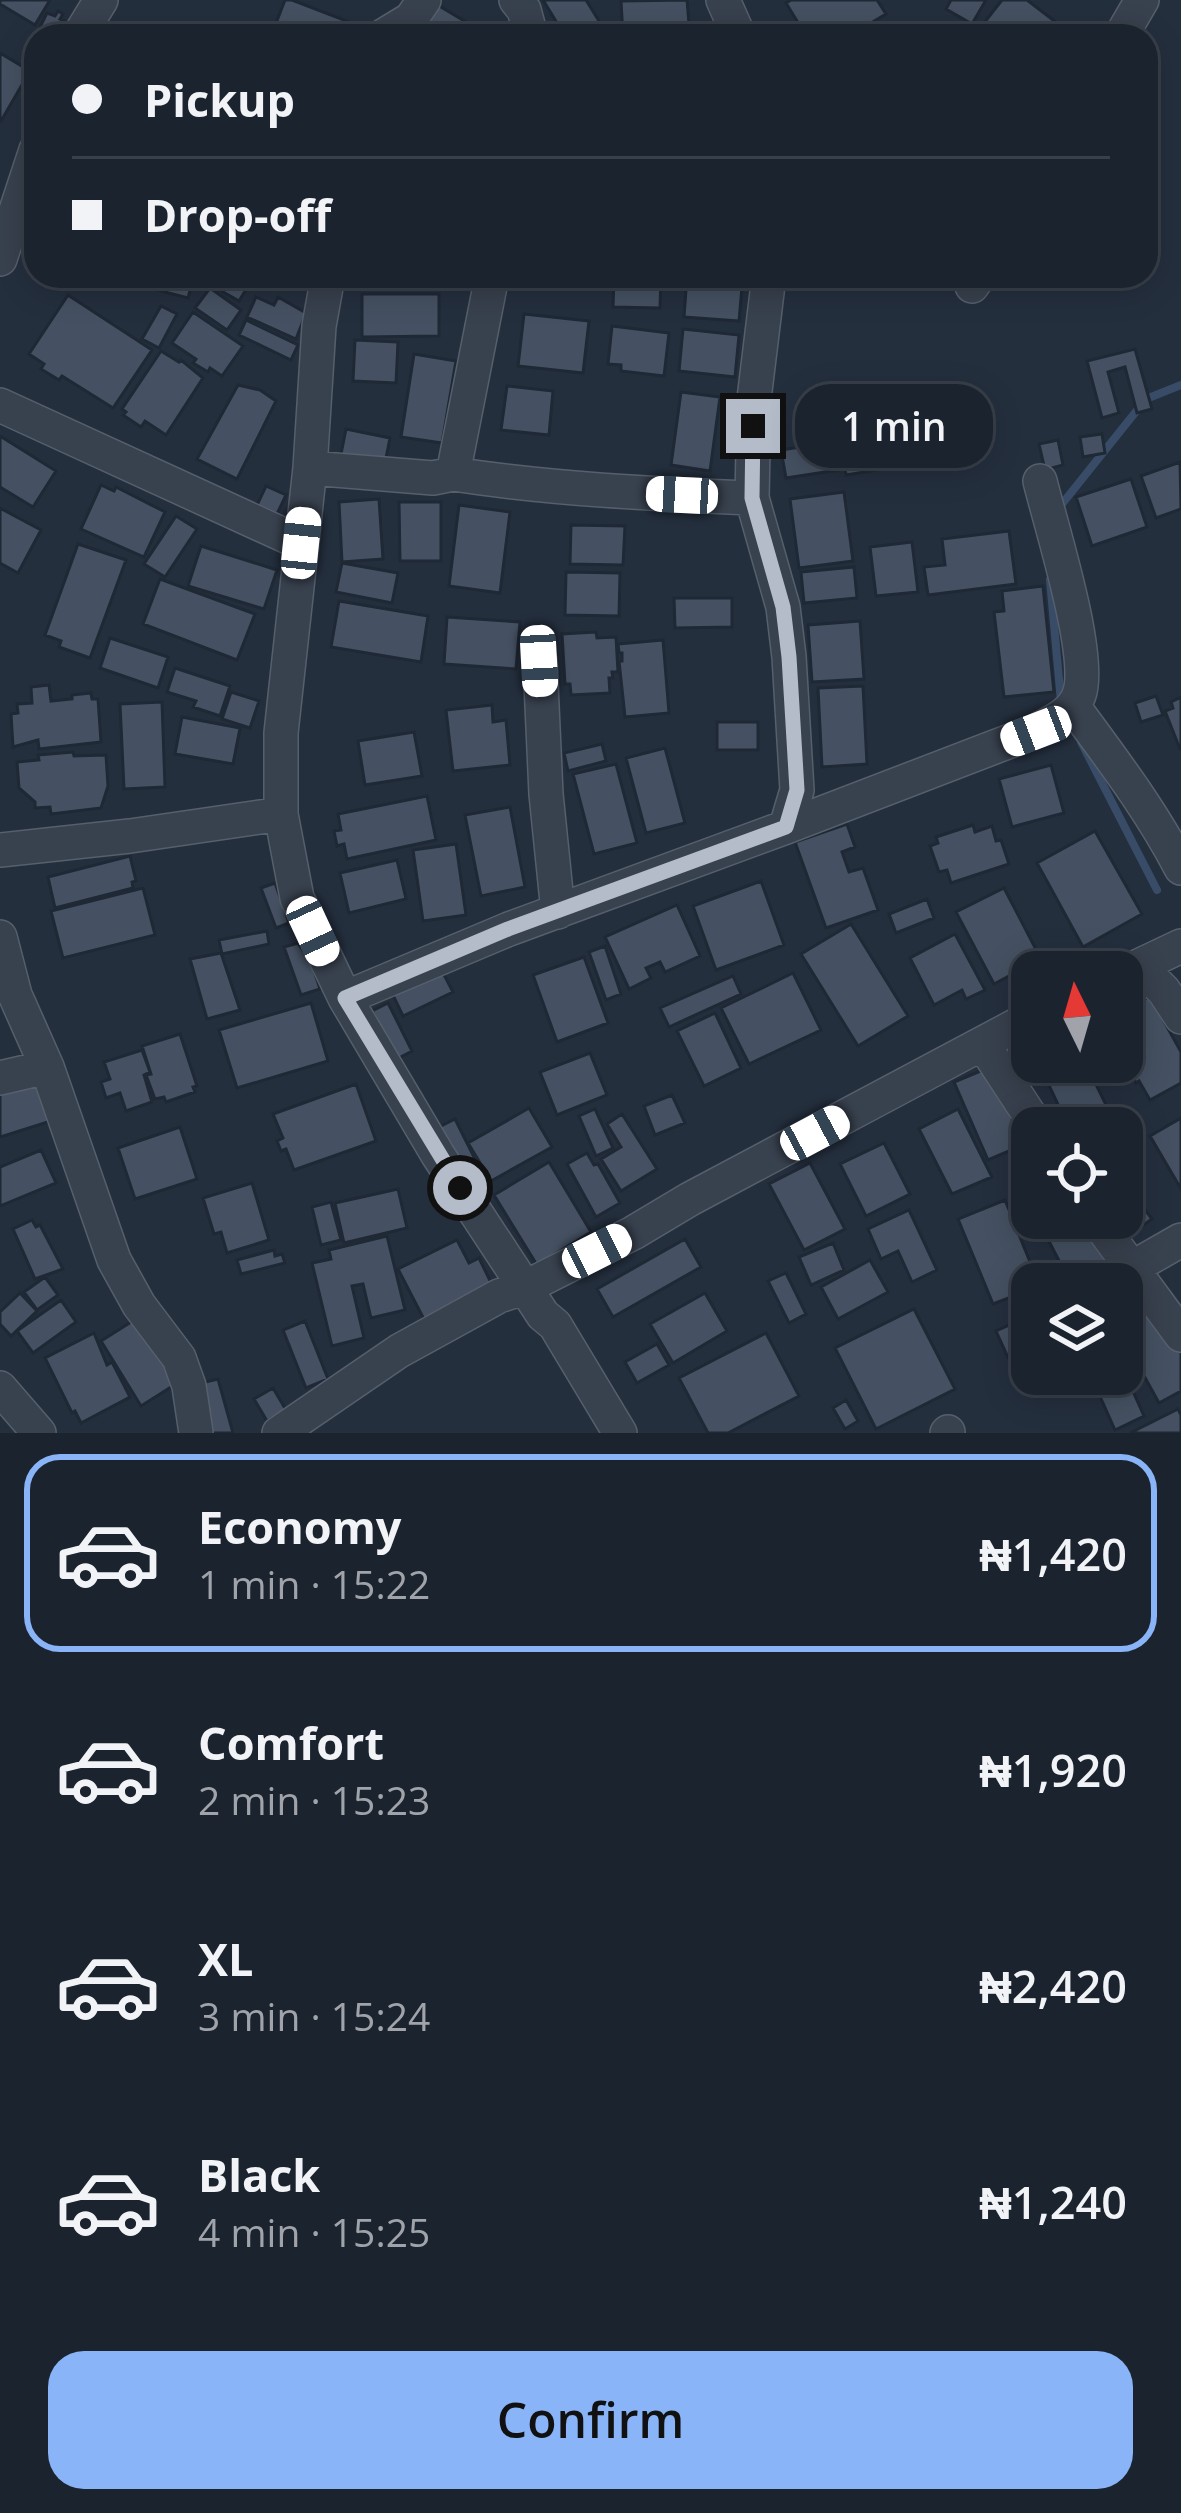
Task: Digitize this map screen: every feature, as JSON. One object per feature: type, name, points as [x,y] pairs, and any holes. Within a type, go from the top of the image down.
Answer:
[{"type":"street","points":[[403,24],[424,0]]},
{"type":"street","points":[[0,260],[24,187]]},
{"type":"street","points":[[326,288],[280,733],[281,814],[297,898],[345,998],[438,1155],[543,1315],[555,1325],[620,1433]]},
{"type":"street","points":[[453,474],[490,288]]},
{"type":"street","points":[[768,288],[754,399],[752,498],[783,607],[789,657],[797,790],[786,827]]},
{"type":"street","points":[[0,405],[301,543]]},
{"type":"street","points":[[310,467],[752,498]]},
{"type":"street","points":[[345,998],[508,929],[786,827],[1059,718],[1081,691],[1082,670],[1040,482]]},
{"type":"street","points":[[539,661],[559,912]]},
{"type":"street","points":[[1073,706],[1125,776],[1181,868]]},
{"type":"street","points":[[0,850],[281,814]]},
{"type":"street","points":[[0,937],[15,995],[47,1067],[114,1260],[139,1305],[179,1358],[196,1433]]},
{"type":"street","points":[[1143,964],[1181,946]]},
{"type":"street","points":[[1143,978],[1164,991],[1181,1018]]},
{"type":"street","points":[[279,1433],[399,1351],[499,1296],[633,1233],[1011,1029]]},
{"type":"street","points":[[982,1045],[1025,1107]]},
{"type":"street","points":[[0,1078],[47,1067]]},
{"type":"street","points":[[1141,1263],[1181,1240]]},
{"type":"street","points":[[1143,1283],[1181,1335]]},
{"type":"street","points":[[0,1388],[39,1433]]},
{"type":"building","points":[[0,0],[50,0],[36,24]]},
{"type":"building","points":[[285,0],[352,23],[352,24],[276,24]]},
{"type":"building","points":[[543,0],[586,0],[599,21],[594,24],[558,24]]},
{"type":"building","points":[[687,0],[689,24],[622,24],[621,1]]},
{"type":"building","points":[[877,0],[886,14],[869,24],[799,24],[786,3]]},
{"type":"building","points":[[951,0],[986,0],[972,24],[946,9]]},
{"type":"building","points":[[1002,0],[1027,0],[1058,24],[983,24]]},
{"type":"building","points":[[436,4],[469,24],[424,24]]},
{"type":"building","points":[[58,11],[63,14],[63,24],[42,24],[47,13],[55,16]]},
{"type":"building","points":[[0,53],[24,67],[24,81],[0,121]]},
{"type":"building","points":[[149,288],[191,288],[188,298]]},
{"type":"building","points":[[210,288],[241,310],[227,330],[195,308]]},
{"type":"building","points":[[216,288],[247,288],[239,301]]},
{"type":"building","points":[[614,288],[661,288],[660,308],[613,307]]},
{"type":"building","points":[[686,288],[742,288],[739,321],[684,317]]},
{"type":"building","points":[[362,294],[439,294],[439,336],[362,337]]},
{"type":"building","points":[[68,295],[152,350],[113,408],[62,376],[59,380],[41,369],[44,364],[29,354]]},
{"type":"building","points":[[256,297],[274,305],[278,297],[306,313],[296,339],[247,317]]},
{"type":"building","points":[[161,306],[177,314],[159,348],[142,339]]},
{"type":"building","points":[[193,312],[243,346],[222,376],[193,363],[196,359],[172,343]]},
{"type":"building","points":[[524,314],[589,321],[583,373],[518,366]]},
{"type":"building","points":[[246,320],[298,345],[291,360],[239,335]]},
{"type":"building","points":[[612,326],[669,333],[664,376],[621,371],[621,365],[608,364]]},
{"type":"building","points":[[683,329],[739,335],[735,377],[679,371]]},
{"type":"building","points":[[355,340],[398,342],[396,383],[353,381]]},
{"type":"building","points":[[1135,349],[1152,409],[1137,413],[1125,367],[1108,372],[1119,413],[1102,418],[1087,361]]},
{"type":"building","points":[[161,351],[203,378],[166,435],[145,421],[141,427],[123,415],[122,409]]},
{"type":"building","points":[[414,354],[456,361],[442,443],[401,437]]},
{"type":"building","points":[[238,385],[260,390],[276,401],[237,479],[197,459]]},
{"type":"building","points":[[507,386],[553,391],[549,435],[501,430]]},
{"type":"building","points":[[681,392],[720,397],[710,471],[671,465]]},
{"type":"building","points":[[346,429],[390,438],[385,463],[341,454]]},
{"type":"building","points":[[883,434],[889,468],[786,478],[781,450]]},
{"type":"building","points":[[1102,434],[1105,453],[1083,457],[1080,437]]},
{"type":"building","points":[[0,436],[56,471],[33,507],[0,487]]},
{"type":"building","points":[[1058,440],[1063,465],[1045,470],[1039,444]]},
{"type":"building","points":[[1180,462],[1181,509],[1156,518],[1141,476]]},
{"type":"building","points":[[1131,479],[1147,527],[1092,546],[1076,497]]},
{"type":"building","points":[[101,485],[114,491],[116,487],[165,512],[144,557],[81,529]]},
{"type":"building","points":[[266,486],[286,495],[277,514],[257,505]]},
{"type":"building","points":[[844,492],[853,561],[799,568],[790,499]]},
{"type":"building","points":[[379,499],[383,559],[342,562],[339,502]]},
{"type":"building","points":[[399,502],[441,502],[441,561],[400,561]]},
{"type":"building","points":[[459,505],[510,512],[500,593],[449,586]]},
{"type":"building","points":[[0,508],[41,530],[18,573],[0,563]]},
{"type":"building","points":[[176,516],[197,529],[165,577],[144,564]]},
{"type":"building","points":[[571,525],[625,526],[623,565],[570,564]]},
{"type":"building","points":[[1009,531],[1016,584],[928,595],[924,567],[945,565],[942,539]]},
{"type":"building","points":[[912,542],[918,592],[876,596],[870,547]]},
{"type":"building","points":[[78,544],[126,560],[90,658],[59,647],[61,641],[45,635]]},
{"type":"building","points":[[201,546],[277,570],[264,609],[188,586]]},
{"type":"building","points":[[342,563],[398,573],[392,603],[336,592]]},
{"type":"building","points":[[854,567],[857,598],[804,603],[801,572]]},
{"type":"building","points":[[566,572],[620,573],[619,616],[565,615]]},
{"type":"building","points":[[160,579],[255,614],[237,660],[143,624]]},
{"type":"building","points":[[1043,586],[1054,692],[1004,697],[994,612],[1004,611],[1002,591]]},
{"type":"building","points":[[674,598],[732,598],[732,627],[675,628]]},
{"type":"building","points":[[339,601],[428,616],[421,662],[331,647]]},
{"type":"building","points":[[447,617],[520,622],[516,669],[444,664]]},
{"type":"building","points":[[860,621],[864,679],[812,682],[808,625]]},
{"type":"building","points":[[596,632],[597,638],[616,637],[618,672],[609,678],[610,693],[571,695],[570,684],[565,684],[562,634]]},
{"type":"building","points":[[110,638],[168,657],[158,688],[100,668]]},
{"type":"building","points":[[663,640],[669,713],[625,717],[618,644]]},
{"type":"building","points":[[175,668],[230,686],[220,716],[193,707],[196,701],[167,692]]},
{"type":"building","points":[[49,685],[51,701],[91,693],[92,699],[98,699],[101,742],[39,749],[38,740],[13,747],[11,714],[18,713],[17,704],[32,703],[31,687]]},
{"type":"building","points":[[863,686],[867,764],[822,767],[818,688]]},
{"type":"building","points":[[231,692],[259,701],[250,728],[222,719]]},
{"type":"building","points":[[1156,696],[1163,715],[1141,722],[1135,703]]},
{"type":"building","points":[[1181,697],[1181,749],[1180,749],[1165,711]]},
{"type":"building","points":[[162,702],[165,787],[124,789],[120,704]]},
{"type":"building","points":[[492,705],[493,722],[506,720],[510,765],[453,771],[446,710]]},
{"type":"building","points":[[182,717],[240,728],[233,764],[175,754]]},
{"type":"building","points":[[717,722],[758,722],[758,750],[717,750]]},
{"type":"building","points":[[414,732],[422,776],[365,785],[358,741]]},
{"type":"building","points":[[602,744],[606,761],[568,771],[564,753]]},
{"type":"building","points":[[665,748],[685,823],[646,833],[626,758]]},
{"type":"building","points":[[73,752],[74,756],[106,755],[108,786],[101,808],[51,814],[50,807],[35,808],[35,802],[19,788],[17,762]]},
{"type":"building","points":[[616,764],[637,843],[594,854],[573,774]]},
{"type":"building","points":[[1051,765],[1064,813],[1012,827],[999,779]]},
{"type":"building","points":[[427,796],[436,840],[347,859],[344,844],[337,846],[338,814]]},
{"type":"building","points":[[510,807],[525,887],[481,896],[465,815]]},
{"type":"building","points":[[847,824],[855,847],[842,852],[849,872],[863,868],[878,910],[826,928],[795,842]]},
{"type":"building","points":[[973,825],[975,832],[992,826],[1009,864],[951,883],[947,870],[939,872],[930,846],[938,843],[936,837]]},
{"type":"building","points":[[1095,831],[1142,914],[1083,947],[1037,863]]},
{"type":"building","points":[[456,844],[466,915],[423,921],[413,850]]},
{"type":"building","points":[[130,856],[136,881],[133,888],[55,908],[48,877]]},
{"type":"building","points":[[397,860],[406,899],[349,913],[340,873]]},
{"type":"building","points":[[761,881],[784,945],[716,970],[693,906]]},
{"type":"building","points":[[275,883],[289,923],[276,928],[261,888]]},
{"type":"building","points":[[143,888],[155,935],[63,958],[51,911]]},
{"type":"building","points":[[1004,888],[1037,951],[1011,951],[1011,975],[994,984],[956,912]]},
{"type":"building","points":[[927,899],[934,918],[896,933],[889,914]]},
{"type":"building","points":[[677,905],[700,956],[665,972],[660,962],[646,968],[651,978],[629,989],[605,937]]},
{"type":"building","points":[[851,924],[908,1016],[858,1046],[801,954]]},
{"type":"building","points":[[267,931],[269,944],[222,954],[219,940]]},
{"type":"building","points":[[955,934],[985,990],[966,999],[962,990],[934,1005],[910,958]]},
{"type":"building","points":[[298,943],[311,961],[320,989],[301,995],[284,947]]},
{"type":"building","points":[[605,946],[621,994],[606,1000],[589,952]]},
{"type":"building","points":[[221,953],[240,1010],[207,1019],[190,959]]},
{"type":"building","points":[[584,957],[608,1023],[557,1042],[533,975]]},
{"type":"building","points":[[439,965],[453,992],[403,1016],[390,989]]},
{"type":"building","points":[[793,973],[821,1030],[749,1064],[721,1008]]},
{"type":"building","points":[[733,976],[741,994],[669,1027],[660,1008]]},
{"type":"building","points":[[1150,996],[1181,1052],[1181,1083],[1150,1100],[1140,1083],[1143,1000]]},
{"type":"building","points":[[311,1003],[328,1061],[237,1088],[219,1030]]},
{"type":"building","points":[[388,1003],[412,1051],[397,1059],[372,1011]]},
{"type":"building","points":[[715,1013],[741,1068],[704,1086],[677,1031]]},
{"type":"building","points":[[180,1034],[195,1092],[166,1102],[164,1097],[155,1099],[142,1046]]},
{"type":"building","points":[[142,1050],[150,1072],[144,1075],[152,1102],[126,1111],[120,1093],[106,1098],[101,1082],[110,1079],[104,1062]]},
{"type":"building","points":[[590,1053],[607,1095],[557,1115],[540,1072]]},
{"type":"building","points":[[990,1067],[1011,1117],[1011,1150],[988,1160],[954,1082]]},
{"type":"building","points":[[37,1080],[51,1121],[0,1137],[0,1092]]},
{"type":"building","points":[[1048,1083],[1095,1083],[1107,1107],[1059,1107]]},
{"type":"building","points":[[356,1084],[376,1141],[294,1170],[286,1149],[281,1151],[277,1141],[283,1138],[273,1114]]},
{"type":"building","points":[[672,1095],[685,1123],[655,1135],[644,1106]]},
{"type":"building","points":[[529,1108],[552,1147],[491,1181],[468,1143]]},
{"type":"building","points":[[595,1109],[613,1148],[596,1156],[579,1116]]},
{"type":"building","points":[[958,1109],[992,1177],[952,1194],[919,1129]]},
{"type":"building","points":[[622,1114],[657,1169],[621,1191],[601,1159],[621,1147],[607,1124]]},
{"type":"building","points":[[1181,1118],[1181,1189],[1150,1136]]},
{"type":"building","points":[[455,1119],[478,1165],[460,1174],[437,1128]]},
{"type":"building","points":[[180,1127],[197,1179],[135,1199],[118,1148]]},
{"type":"building","points":[[884,1143],[910,1194],[866,1216],[840,1164]]},
{"type":"building","points":[[41,1150],[56,1183],[0,1206],[0,1167]]},
{"type":"building","points":[[587,1153],[620,1203],[596,1217],[567,1164]]},
{"type":"building","points":[[549,1162],[591,1232],[537,1265],[494,1195]]},
{"type":"building","points":[[810,1163],[845,1229],[804,1250],[769,1184]]},
{"type":"building","points":[[252,1183],[269,1240],[227,1253],[221,1232],[214,1234],[203,1198]]},
{"type":"building","points":[[398,1189],[407,1228],[344,1243],[335,1203]]},
{"type":"building","points":[[1005,1200],[1011,1215],[1011,1239],[1021,1239],[1030,1263],[1011,1263],[1011,1297],[993,1304],[958,1219]]},
{"type":"building","points":[[331,1202],[341,1240],[321,1245],[312,1207]]},
{"type":"building","points":[[909,1210],[937,1270],[912,1282],[898,1251],[881,1259],[868,1229]]},
{"type":"building","points":[[32,1220],[36,1227],[40,1225],[63,1269],[35,1279],[13,1229]]},
{"type":"building","points":[[387,1236],[405,1310],[371,1318],[363,1284],[352,1286],[364,1338],[332,1346],[312,1263],[331,1259],[329,1250]]},
{"type":"building","points":[[685,1239],[701,1267],[613,1317],[597,1289]]},
{"type":"building","points":[[1048,1239],[1095,1239],[1107,1263],[1060,1263]]},
{"type":"building","points":[[457,1240],[469,1263],[479,1258],[497,1295],[429,1329],[398,1269]]},
{"type":"building","points":[[833,1243],[844,1270],[811,1285],[799,1257]]},
{"type":"building","points":[[274,1250],[285,1263],[241,1274],[237,1260]]},
{"type":"building","points":[[870,1260],[888,1292],[838,1319],[821,1287]]},
{"type":"building","points":[[786,1273],[806,1314],[789,1323],[768,1281]]},
{"type":"building","points":[[45,1277],[58,1295],[37,1310],[24,1292]]},
{"type":"building","points":[[20,1293],[37,1311],[11,1336],[0,1324],[0,1312]]},
{"type":"building","points":[[705,1293],[727,1331],[673,1363],[650,1324]]},
{"type":"building","points":[[61,1300],[76,1322],[33,1353],[17,1331]]},
{"type":"building","points":[[1157,1307],[1181,1351],[1181,1391],[1159,1403],[1143,1374],[1143,1315]]},
{"type":"building","points":[[914,1309],[955,1389],[876,1429],[835,1348]]},
{"type":"building","points":[[139,1317],[179,1382],[141,1406],[101,1341]]},
{"type":"building","points":[[305,1321],[328,1379],[306,1388],[283,1330]]},
{"type":"building","points":[[1011,1324],[1011,1364],[996,1331]]},
{"type":"building","points":[[94,1333],[107,1365],[112,1362],[130,1397],[81,1423],[45,1358]]},
{"type":"building","points":[[766,1333],[799,1396],[728,1433],[708,1433],[679,1378]]},
{"type":"building","points":[[657,1344],[669,1365],[637,1383],[625,1362]]},
{"type":"building","points":[[218,1379],[233,1433],[211,1433],[197,1384]]},
{"type":"building","points":[[273,1388],[286,1410],[267,1421],[254,1399]]},
{"type":"building","points":[[1099,1395],[1135,1395],[1144,1416],[1115,1430]]},
{"type":"building","points":[[846,1400],[858,1421],[845,1429],[833,1408]]},
{"type":"building","points":[[1178,1409],[1181,1433],[1130,1433]]},
{"type":"waterway","points":[[1058,509],[1146,399],[1181,385]]},
{"type":"waterway","points":[[1050,580],[1061,702]]},
{"type":"waterway","points":[[1081,742],[1157,890]]},
{"type":"route","points":[[460,1188],[345,998],[508,929],[786,827],[797,790],[789,657],[783,607],[752,498],[753,426]]}]
